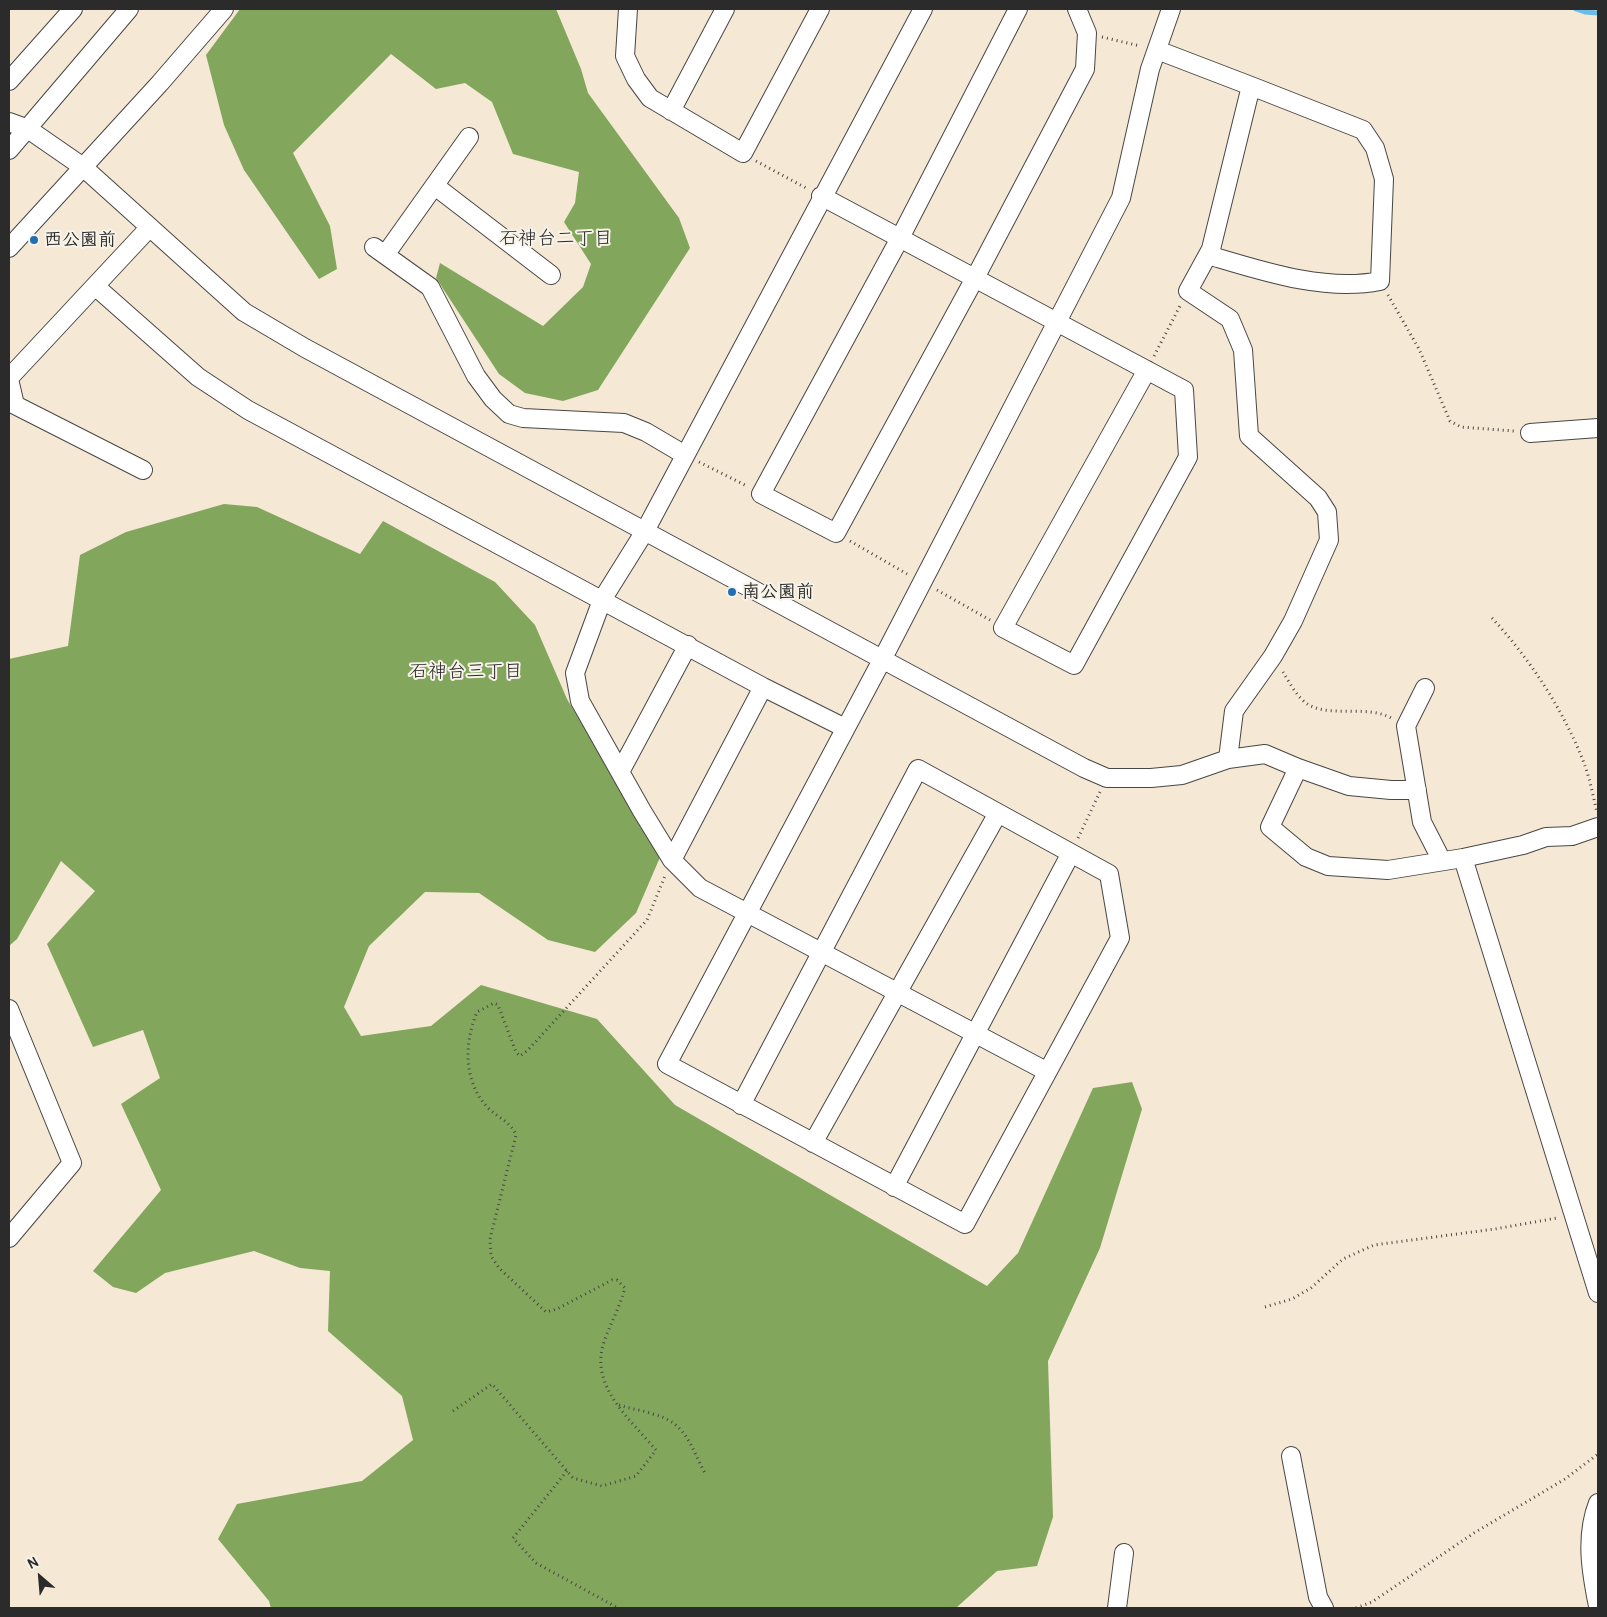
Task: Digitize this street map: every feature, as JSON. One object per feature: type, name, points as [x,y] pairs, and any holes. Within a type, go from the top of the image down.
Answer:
[{"type":"street","points":[[9,82],[73,9]]},
{"type":"street","points":[[9,150],[95,46],[129,9]]},
{"type":"street","points":[[9,248],[224,9]]},
{"type":"street","points":[[628,9],[625,56],[636,79],[650,98],[742,153],[820,9]]},
{"type":"street","points":[[671,111],[725,9]]},
{"type":"street","points":[[923,9],[821,196],[645,531],[602,600],[575,674],[580,701],[620,772],[672,860],[700,888],[1046,1070]]},
{"type":"street","points":[[1018,9],[900,238],[762,494],[836,533],[975,278],[1085,69],[1087,34],[1077,9]]},
{"type":"street","points":[[742,1105],[918,769],[1109,874],[1120,938],[1046,1070],[965,1224],[742,1105],[668,1064],[882,660],[1121,198],[1150,69],[1171,9]]},
{"type":"street","points":[[1156,50],[1363,130],[1375,148],[1384,180],[1380,281],[1366,284],[1291,279],[1208,256]]},
{"type":"street","points":[[1228,759],[1234,711],[1273,656],[1293,621],[1329,540],[1327,512],[1318,498],[1249,436],[1243,350],[1230,319],[1188,291],[1208,256],[1251,86]]},
{"type":"street","points":[[9,122],[28,129],[83,167],[244,312],[322,358],[1084,768],[1107,778],[1151,778],[1182,775],[1228,759],[1265,754],[1349,786],[1391,790],[1417,790]]},
{"type":"street","points":[[469,137],[435,186],[380,251],[430,287],[476,376],[493,399],[509,414],[523,418],[624,423],[646,432],[685,455]]},
{"type":"street","points":[[435,186],[552,275]]},
{"type":"street","points":[[821,196],[1058,322],[1147,370],[1184,390],[1188,458],[1074,665],[1003,628],[1147,370]]},
{"type":"street","points":[[143,470],[15,406],[9,378],[150,227]]},
{"type":"street","points":[[95,286],[198,377],[248,410],[763,687],[845,728]]},
{"type":"street","points":[[1530,433],[1598,428]]},
{"type":"street","points":[[620,772],[688,645]]},
{"type":"street","points":[[672,860],[763,687]]},
{"type":"street","points":[[1425,688],[1406,726],[1422,822],[1442,861]]},
{"type":"street","points":[[1298,768],[1270,827],[1306,857],[1328,866],[1388,870],[1463,858],[1523,845],[1546,837],[1572,836],[1598,827]]},
{"type":"street","points":[[813,1143],[897,990],[998,813]]},
{"type":"street","points":[[894,1186],[1070,853]]},
{"type":"street","points":[[1463,858],[1598,1293]]},
{"type":"street","points":[[9,1009],[72,1163],[9,1238]]},
{"type":"street","points":[[1291,1456],[1318,1597],[1324,1608]]},
{"type":"street","points":[[1598,1503],[1590,1543],[1591,1572],[1598,1606]]},
{"type":"street","points":[[1117,1608],[1124,1553]]},
{"type":"path","points":[[1087,34],[1156,50]]},
{"type":"path","points":[[742,153],[821,196]]},
{"type":"path","points":[[1380,281],[1418,349],[1450,421],[1461,427],[1530,433]]},
{"type":"path","points":[[1147,370],[1188,291]]},
{"type":"path","points":[[685,455],[762,494]]},
{"type":"path","points":[[1492,618],[1506,634],[1558,710],[1585,765],[1598,817]]},
{"type":"path","points":[[1273,656],[1298,696],[1309,705],[1318,709],[1376,712],[1387,715],[1406,726]]},
{"type":"path","points":[[1070,853],[1107,778]]},
{"type":"path","points":[[453,1410],[492,1384],[573,1478],[602,1486],[636,1476],[656,1450],[618,1405],[602,1380],[599,1357],[625,1288],[617,1280],[612,1280],[557,1309],[546,1312],[499,1268],[491,1256],[490,1239],[516,1135],[509,1123],[489,1109],[482,1100],[475,1087],[466,1056],[477,1012],[494,1002],[498,1005],[516,1052],[520,1056],[527,1051],[647,920],[672,860]]},
{"type":"path","points":[[1265,1307],[1292,1299],[1311,1288],[1343,1259],[1374,1245],[1495,1229],[1574,1214]]},
{"type":"path","points":[[618,1405],[661,1416],[676,1423],[686,1436],[705,1474]]},
{"type":"path","points":[[1356,1608],[1372,1602],[1474,1533],[1565,1479],[1598,1454]]},
{"type":"path","points":[[567,1471],[513,1538],[536,1563],[618,1608]]},
{"type":"green space","points":[[240,9],[556,9],[581,69],[588,93],[679,218],[690,248],[598,390],[563,401],[525,393],[499,374],[436,278],[440,263],[543,326],[583,287],[591,264],[564,222],[575,203],[579,172],[513,154],[492,102],[465,83],[436,89],[391,54],[293,153],[330,226],[337,269],[319,279],[244,170],[224,125],[206,55]]},
{"type":"green space","points":[[224,504],[257,507],[360,554],[383,521],[495,582],[535,625],[567,699],[661,855],[636,913],[595,952],[548,940],[479,893],[425,892],[369,946],[344,1007],[361,1036],[431,1026],[481,985],[597,1019],[675,1105],[987,1286],[1018,1253],[1093,1088],[1132,1082],[1142,1109],[1100,1248],[1048,1361],[1053,1517],[1037,1566],[997,1571],[956,1608],[271,1608],[269,1601],[218,1539],[237,1504],[362,1481],[413,1440],[402,1396],[328,1331],[330,1271],[300,1268],[254,1251],[165,1273],[136,1293],[113,1287],[93,1271],[161,1190],[121,1104],[160,1078],[143,1030],[93,1047],[47,944],[95,891],[61,861],[17,939],[9,946],[9,659],[68,646],[80,555],[126,532]]},
{"type":"waterway","points":[[1576,9],[1598,13]]},
{"type":"place","name":"西公園前","points":[[34,240]]},
{"type":"place","name":"南公園前","points":[[732,592]]},
{"type":"district","name":"石神台二丁目","points":[[556,239]]},
{"type":"district","name":"石神台三丁目","points":[[466,672]]}]
